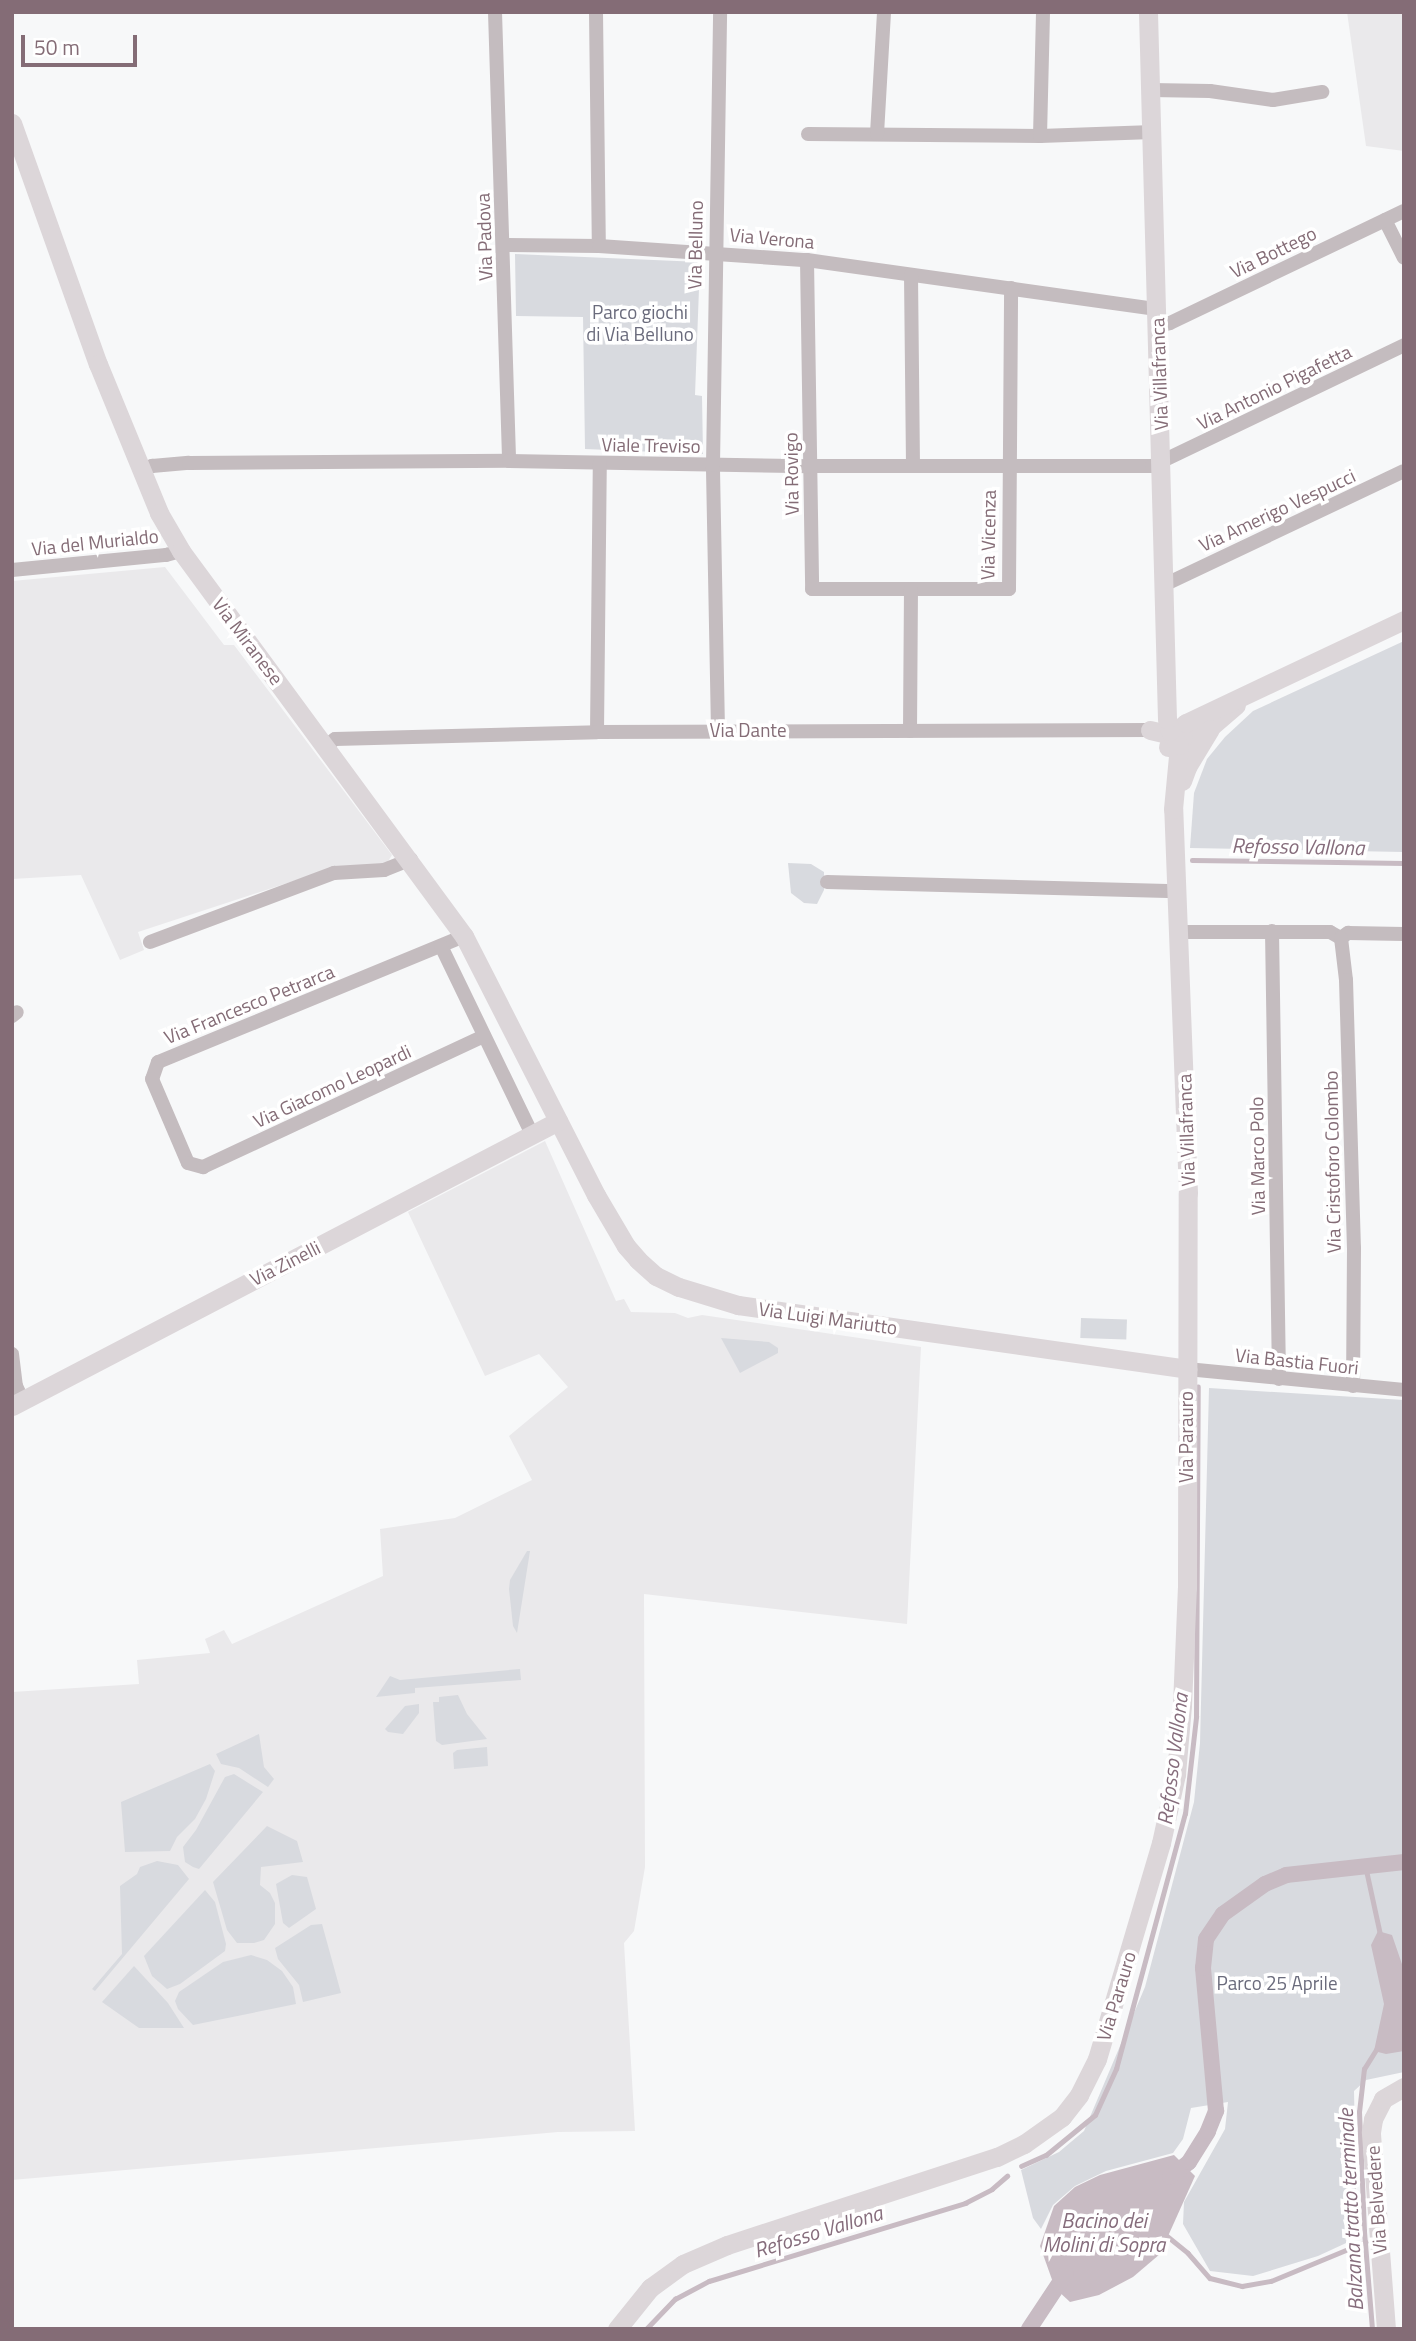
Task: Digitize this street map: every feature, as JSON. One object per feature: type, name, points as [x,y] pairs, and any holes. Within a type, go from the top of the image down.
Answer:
[{"type":"main road","name":"Via Villafranca","points":[[1148,12],[1166,584],[1167,719],[1172,735],[1166,772],[1173,808],[1188,1193],[1187,1369]]},
{"type":"main road","name":"Via Miranese","points":[[12,123],[18,160],[93,351],[141,472],[181,551],[411,859],[464,936],[558,1121]]},
{"type":"main road","points":[[1172,735],[1202,714],[1404,620]]},
{"type":"main road","points":[[1172,735],[1184,738],[1210,729],[1254,692]]},
{"type":"main road","name":"Via Villafranca","points":[[1173,808],[1187,767],[1210,729]]},
{"type":"main road","name":"Via Dante","points":[[1150,730],[1172,735]]},
{"type":"main road","name":"Via Luigi Mariutto","points":[[558,1121],[626,1245],[656,1276],[679,1287],[738,1306],[1187,1369]]},
{"type":"main road","name":"Via Zinelli","points":[[18,1404],[558,1121]]},
{"type":"main road","name":"Via Parauro","points":[[617,2329],[650,2288],[683,2264],[727,2245],[997,2157],[1040,2134],[1062,2117],[1079,2095],[1097,2059],[1105,2034],[1161,1843],[1176,1774],[1187,1588],[1187,1369]]},
{"type":"main road","name":"Via Belvedere","points":[[1386,2329],[1371,2132],[1373,2119],[1383,2099],[1404,2087]]},
{"type":"street","name":"Via Padova","points":[[495,12],[509,461]]},
{"type":"street","points":[[596,12],[599,246]]},
{"type":"street","name":"Via Belluno","points":[[718,730],[713,465],[714,253],[720,12]]},
{"type":"street","points":[[877,134],[884,12]]},
{"type":"street","points":[[1040,136],[1043,12]]},
{"type":"street","points":[[1152,90],[1210,91],[1273,100],[1322,92]]},
{"type":"street","points":[[808,134],[1040,136],[1153,132]]},
{"type":"street","name":"Via Bottego","points":[[1158,317],[1170,323],[1404,211]]},
{"type":"street","points":[[1385,220],[1404,258]]},
{"type":"street","name":"Via Verona","points":[[503,245],[599,246],[807,260],[1011,288],[1158,317]]},
{"type":"street","name":"Via Rovigo","points":[[807,260],[812,589],[911,589]]},
{"type":"street","points":[[911,275],[914,466]]},
{"type":"street","name":"Via Vicenza","points":[[911,589],[1009,589],[1011,288]]},
{"type":"street","name":"Via Antonio Pigafetta","points":[[1162,463],[1404,345]]},
{"type":"street","name":"Viale Treviso","points":[[141,472],[152,466],[189,463],[509,461],[1009,467],[1162,463]]},
{"type":"street","points":[[597,732],[600,463]]},
{"type":"street","name":"Via Amerigo Vespucci","points":[[1166,584],[1404,471]]},
{"type":"street","name":"Via del Murialdo","points":[[12,570],[166,555],[181,551]]},
{"type":"street","points":[[910,731],[911,589]]},
{"type":"street","name":"Via Dante","points":[[326,746],[335,739],[597,732],[1150,730]]},
{"type":"street","points":[[150,942],[334,873],[384,870],[411,859]]},
{"type":"street","points":[[827,883],[1177,891]]},
{"type":"street","name":"Via Marco Polo","points":[[1272,931],[1279,1380]]},
{"type":"street","points":[[1178,932],[1330,932],[1341,938],[1348,933],[1404,934]]},
{"type":"street","name":"Via Francesco Petrarca","points":[[196,1167],[188,1163],[152,1079],[158,1062],[464,936]]},
{"type":"street","name":"Via Cristoforo Colombo","points":[[1341,938],[1346,980],[1354,1248],[1353,1386]]},
{"type":"street","points":[[441,946],[532,1134]]},
{"type":"street","name":"Via Giacomo Leopardi","points":[[196,1167],[203,1167],[484,1036]]},
{"type":"street","points":[[12,1354],[18,1404]]},
{"type":"street","name":"Via Bastia Fuori","points":[[1187,1369],[1404,1390]]},
{"type":"shaded area","points":[[1347,12],[1404,12],[1404,151],[1366,146]]},
{"type":"shaded area","points":[[165,567],[224,645],[234,645],[392,855],[387,863],[330,869],[138,932],[144,950],[120,960],[81,875],[12,879],[12,581]]},
{"type":"shaded area","points":[[545,1141],[616,1301],[624,1299],[631,1312],[675,1313],[688,1318],[702,1315],[921,1347],[907,1624],[644,1594],[645,1867],[634,1931],[624,1943],[635,2131],[558,2132],[12,2180],[12,1692],[139,1684],[137,1660],[210,1653],[205,1639],[224,1630],[232,1644],[383,1576],[380,1529],[455,1518],[532,1480],[509,1436],[568,1387],[539,1354],[485,1376],[408,1212]]},
{"type":"green space","name":"Parco giochi di Via Belluno","points":[[515,254],[700,262],[695,395],[702,396],[703,454],[585,449],[583,317],[516,316]]},
{"type":"green space","points":[[1404,641],[1404,852],[1190,848],[1194,793],[1207,759],[1225,737],[1253,711]]},
{"type":"green space","points":[[788,863],[811,864],[824,872],[824,890],[817,904],[804,903],[791,893]]},
{"type":"green space","points":[[1081,1318],[1127,1320],[1126,1340],[1080,1338]]},
{"type":"green space","points":[[721,1338],[769,1342],[778,1348],[778,1353],[740,1373]]},
{"type":"green space","name":"Parco 25 Aprile","points":[[1209,1388],[1404,1400],[1404,2072],[1366,2080],[1354,2091],[1357,2238],[1318,2256],[1253,2276],[1210,2271],[1183,2224],[1184,2202],[1225,2129],[1228,2102],[1191,2108],[1183,2139],[1173,2153],[1106,2171],[1075,2186],[1053,2205],[1041,2229],[1033,2218],[1021,2170],[1059,2152],[1084,2131],[1145,1987],[1194,1802],[1200,1743]]},
{"type":"green space","points":[[527,1551],[530,1551],[517,1633],[513,1626],[510,1580]]},
{"type":"green space","points":[[520,1669],[521,1680],[415,1688],[415,1693],[376,1697],[390,1676],[400,1680]]},
{"type":"green space","points":[[458,1695],[467,1714],[487,1739],[442,1745],[436,1741],[433,1702],[439,1702],[439,1697]]},
{"type":"green space","points":[[419,1704],[419,1713],[403,1734],[385,1729],[405,1706]]},
{"type":"green space","points":[[259,1734],[264,1767],[274,1779],[268,1787],[239,1768],[221,1764],[216,1754]]},
{"type":"green space","points":[[487,1747],[488,1766],[454,1769],[453,1753],[457,1750]]},
{"type":"green space","points":[[210,1764],[215,1771],[206,1799],[195,1819],[177,1837],[170,1851],[125,1852],[121,1802]]},
{"type":"green space","points":[[234,1774],[263,1792],[199,1869],[193,1867],[185,1862],[183,1847],[196,1830],[225,1777]]},
{"type":"green space","points":[[267,1826],[297,1841],[303,1862],[261,1867],[260,1885],[270,1893],[275,1903],[275,1924],[264,1940],[237,1943],[227,1930],[213,1882]]},
{"type":"green space","points":[[157,1861],[178,1865],[189,1879],[95,1991],[92,1989],[122,1954],[120,1886],[137,1874],[140,1867]]},
{"type":"green space","points":[[292,1875],[307,1877],[316,1909],[289,1928],[283,1923],[276,1884]]},
{"type":"green space","points":[[205,1890],[215,1902],[226,1944],[225,1951],[180,1984],[167,1989],[152,1976],[144,1956]]},
{"type":"green space","points":[[322,1924],[341,1993],[303,2002],[299,1985],[278,1959],[275,1948],[311,1925]]},
{"type":"green space","points":[[251,1955],[267,1960],[282,1971],[293,1987],[296,2004],[193,2025],[178,2009],[175,2001],[179,1992],[223,1962]]},
{"type":"green space","points":[[134,1966],[168,2003],[184,2028],[139,2028],[102,2002]]},
{"type":"water","points":[[1378,1931],[1392,1935],[1404,1970],[1404,2051],[1386,2054],[1374,2051],[1384,2004],[1371,1945]]},
{"type":"water","name":"Bacino dei Molini di Sopra","points":[[1174,2155],[1195,2176],[1160,2254],[1133,2277],[1099,2295],[1070,2302],[1055,2288],[1040,2246],[1054,2206],[1075,2187],[1100,2175]]},
{"type":"waterway","name":"Refosso Vallona","points":[[1192,860],[1404,863]]},
{"type":"waterway","name":"Refosso Vallona","points":[[1021,2166],[1046,2155],[1095,2115],[1116,2069],[1185,1814],[1196,1717],[1198,1387]]},
{"type":"waterway","points":[[1170,2177],[1189,2162],[1208,2131],[1216,2111],[1203,1968],[1206,1939],[1223,1914],[1265,1884],[1286,1875],[1404,1862]]},
{"type":"waterway","points":[[1366,1868],[1381,1937]]},
{"type":"waterway","name":"Balzana tratto terminale","points":[[1372,2329],[1364,2231],[1359,2112],[1364,2069],[1377,2048]]},
{"type":"waterway","name":"Refosso Vallona","points":[[646,2329],[675,2299],[709,2281],[965,2203],[992,2189],[1007,2176]]},
{"type":"waterway","points":[[1166,2235],[1188,2253],[1210,2278],[1242,2286],[1271,2281],[1365,2242]]},
{"type":"waterway","points":[[1029,2329],[1066,2273]]}]
